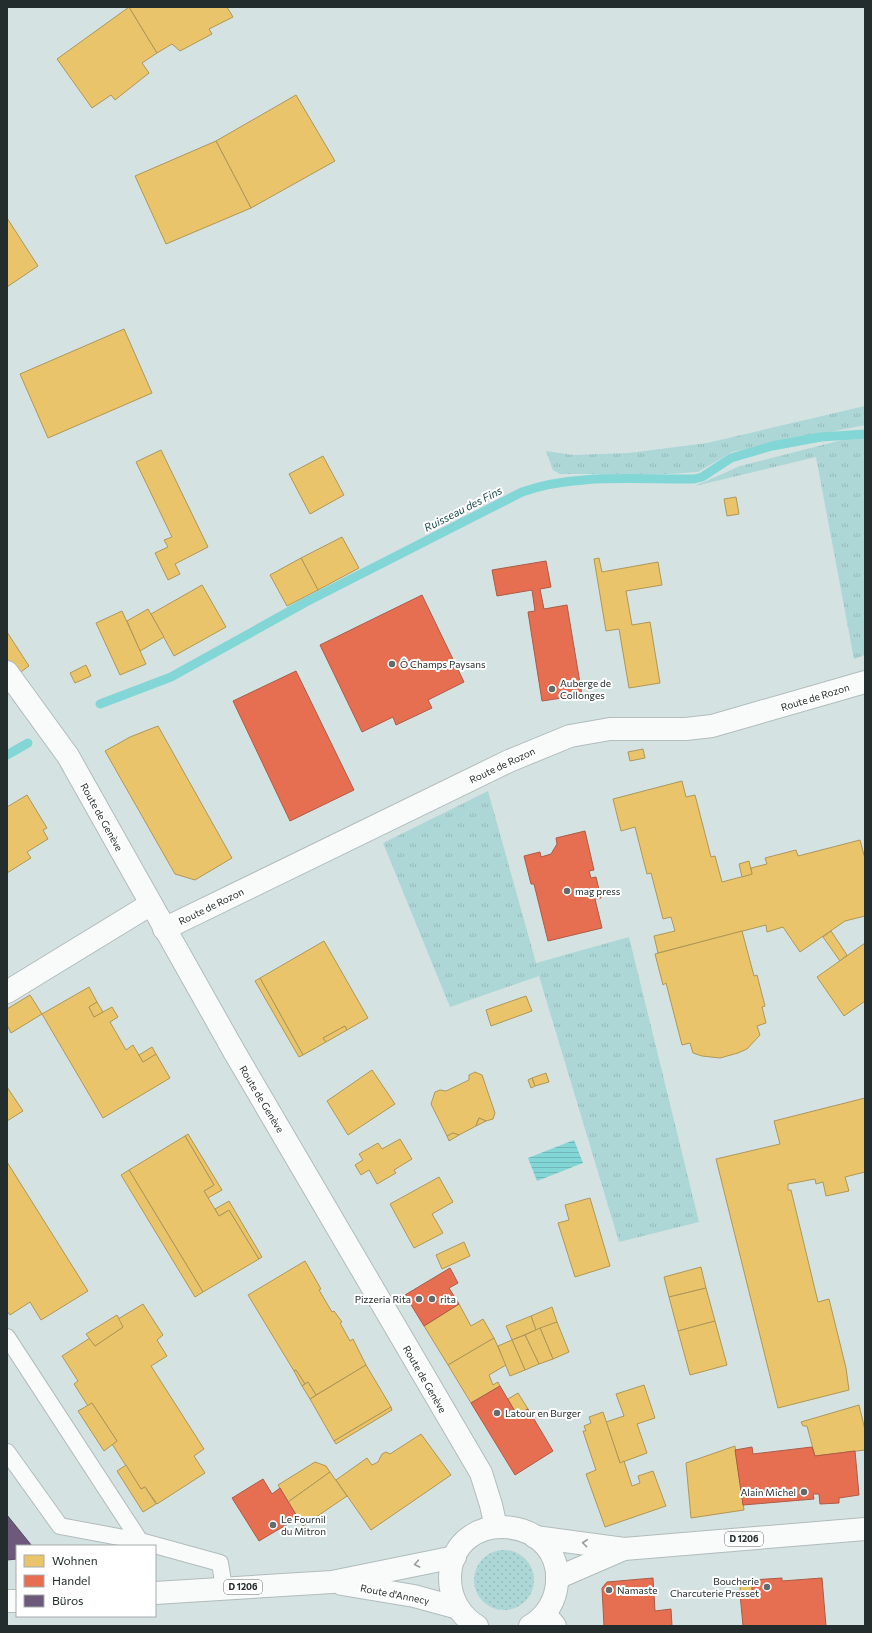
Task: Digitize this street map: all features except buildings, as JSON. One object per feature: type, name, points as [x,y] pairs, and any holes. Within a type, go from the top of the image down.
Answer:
[{"type":"main road","name":"Route de Genève","points":[[9,676],[68,756],[235,1053],[480,1473],[491,1505],[496,1527]]},
{"type":"main road","name":"Route de Rozon","points":[[164,929],[509,761],[570,736],[610,729],[686,729],[712,726],[865,682]]},
{"type":"main road","points":[[7,992],[151,904]]},
{"type":"main road","points":[[477,1626],[467,1619],[458,1608],[452,1596],[450,1583],[451,1570],[455,1557],[462,1546],[483,1530],[496,1527],[517,1528],[535,1537],[551,1555],[557,1578],[554,1597],[543,1622]]},
{"type":"main road","name":"D 1206","points":[[535,1537],[624,1549],[865,1529]]},
{"type":"main road","name":"D 1206","points":[[557,1578],[624,1549]]},
{"type":"main road","name":"Route d'Annecy","points":[[156,1593],[332,1582],[455,1557]]},
{"type":"main road","name":"Route d'Annecy","points":[[332,1582],[414,1596],[458,1608]]},
{"type":"lane","points":[[7,1338],[140,1540]]},
{"type":"lane","points":[[7,1452],[60,1526],[140,1540],[220,1563],[224,1588]]},
{"type":"green space","points":[[865,406],[865,425],[732,452],[698,472],[669,474],[560,474],[553,470],[546,451],[573,455],[629,453],[707,443]]},
{"type":"green space","points":[[850,438],[865,438],[865,655],[854,659],[816,457],[695,486],[740,466]]},
{"type":"green space","points":[[488,791],[536,963],[629,937],[699,1222],[619,1242],[539,976],[450,1007],[383,843]]},
{"type":"green space","points":[[504,1550],[520,1555],[525,1559],[529,1564],[534,1580],[529,1596],[525,1601],[520,1605],[504,1610],[488,1605],[483,1601],[479,1596],[474,1580],[479,1564],[483,1559],[488,1555]]},
{"type":"water","points":[[574,1140],[583,1163],[537,1181],[528,1158]]},
{"type":"waterway","name":"Ruisseau des Fins","points":[[100,704],[171,677],[306,602],[522,492],[542,486],[585,480],[694,479],[702,477],[731,458],[772,446],[821,437],[865,434]]},
{"type":"waterway","name":"Ruisseau des Fins","points":[[7,755],[28,743]]},
{"type":"place","name":"Ô Champs Paysans","points":[[392,664]]},
{"type":"place","name":"Auberge de Collonges","points":[[552,689]]},
{"type":"place","name":"mag press","points":[[567,891]]},
{"type":"place","name":"Pizzeria Rita","points":[[419,1299]]},
{"type":"place","name":"rita","points":[[432,1299]]},
{"type":"place","name":"Latour en Burger","points":[[497,1413]]},
{"type":"place","name":"Alain Michel","points":[[804,1492]]},
{"type":"place","name":"Le Fournil du Mitron","points":[[273,1525]]},
{"type":"place","name":"Boucherie Charcuterie Presset","points":[[767,1587]]},
{"type":"place","name":"Namaste","points":[[609,1590]]}]
